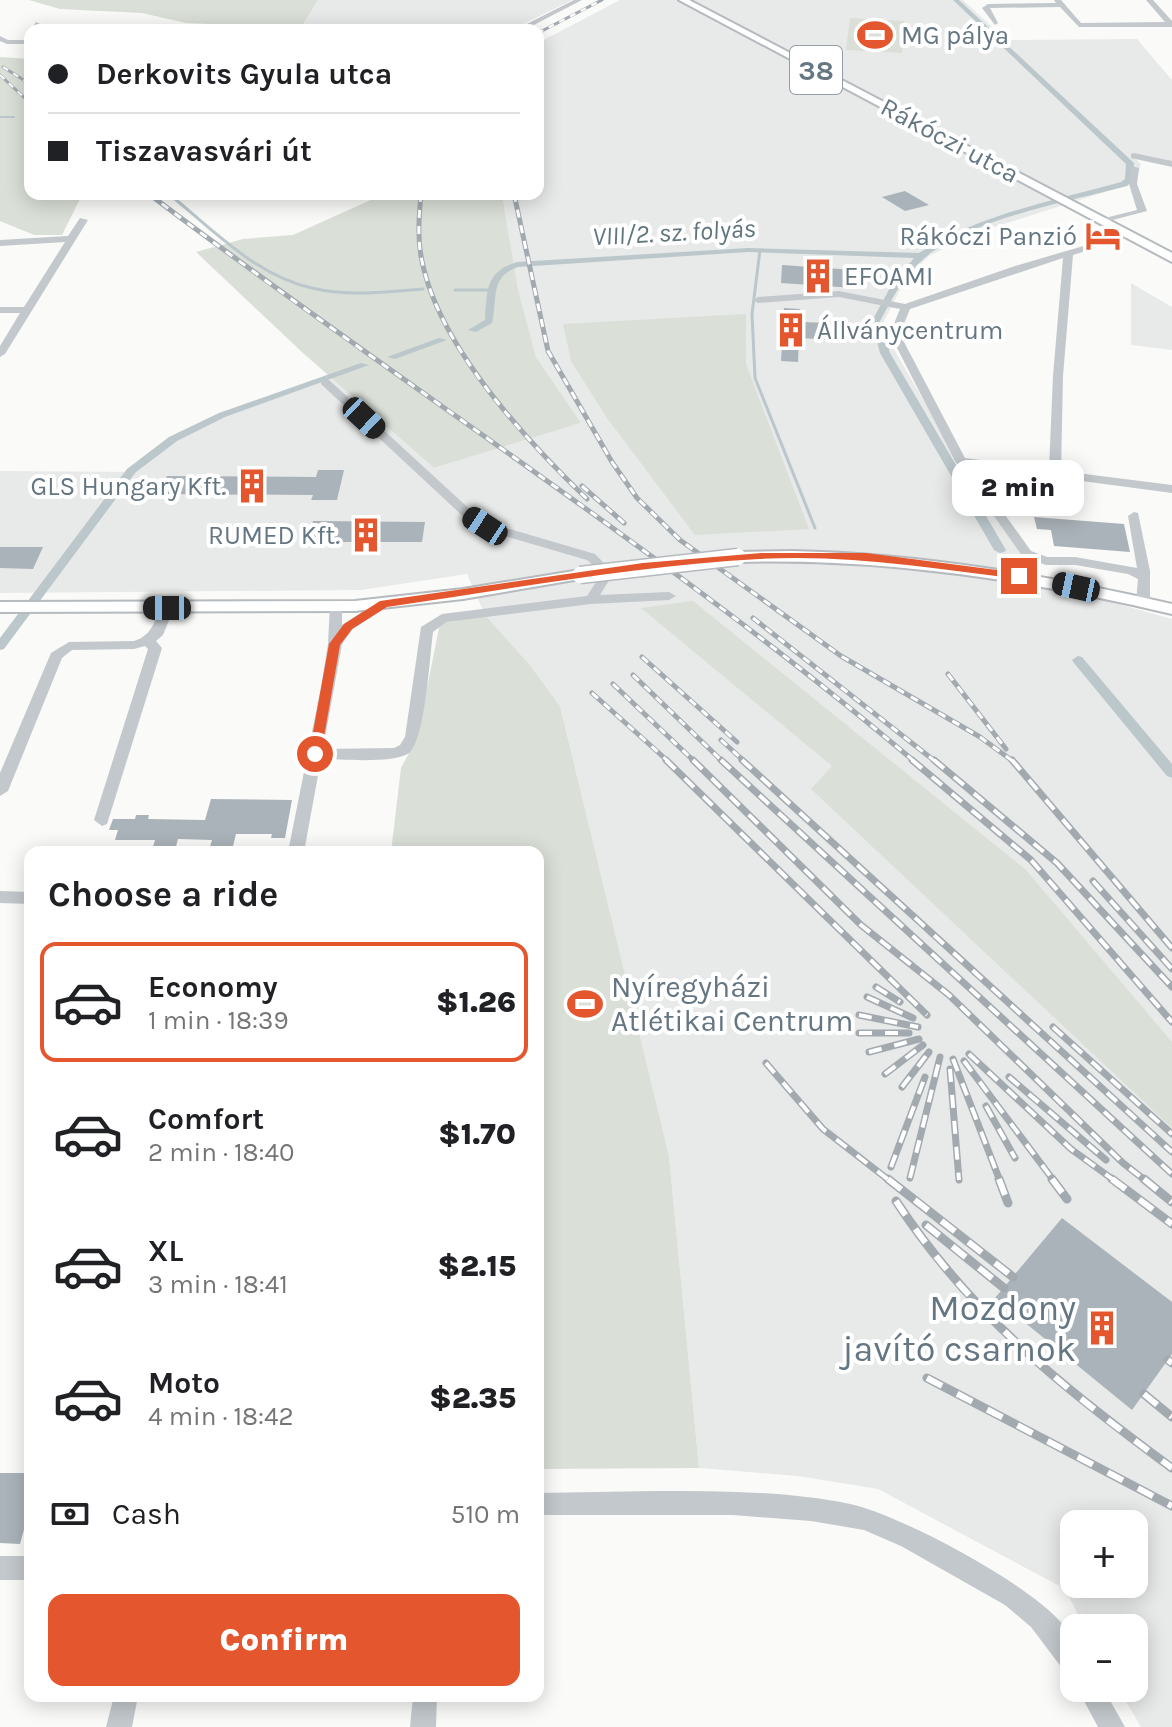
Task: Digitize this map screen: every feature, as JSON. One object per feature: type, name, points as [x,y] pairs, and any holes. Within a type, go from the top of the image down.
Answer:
[{"type":"main road","name":"Rákóczi utca","points":[[683,0],[1172,258]]},
{"type":"main road","points":[[0,607],[335,607],[384,604],[580,575],[738,557],[824,555],[987,570],[1172,609]]},
{"type":"street","points":[[531,24],[579,0]]},
{"type":"street","points":[[1149,0],[1172,25]]},
{"type":"street","points":[[995,23],[985,8],[988,6],[1060,3],[1088,38]]},
{"type":"street","points":[[1079,25],[1172,25]]},
{"type":"street","points":[[0,38],[7,42],[24,42]]},
{"type":"street","points":[[1134,156],[1172,164]]},
{"type":"street","points":[[1104,221],[1142,211],[1133,184],[1135,168]]},
{"type":"street","points":[[0,354],[83,220]]},
{"type":"street","points":[[0,231],[20,241]]},
{"type":"street","points":[[758,300],[839,294],[906,307],[1131,235]]},
{"type":"street","points":[[0,243],[71,239]]},
{"type":"street","points":[[1055,474],[1058,376],[1068,254]]},
{"type":"street","points":[[906,307],[896,331],[899,342],[961,461],[1027,554],[1046,561],[1075,561],[1132,571],[1142,576]]},
{"type":"street","points":[[0,310],[27,310]]},
{"type":"street","points":[[325,382],[471,517],[485,526],[591,557],[601,566],[602,582],[591,600]]},
{"type":"street","points":[[961,461],[1172,489]]},
{"type":"street","points":[[1134,516],[1142,576],[1147,588],[1143,602]]},
{"type":"street","points":[[315,754],[396,753],[405,749],[412,737],[426,630],[442,618],[591,600],[669,596]]},
{"type":"street","points":[[335,644],[348,626],[384,604]]},
{"type":"street","points":[[297,846],[335,644],[335,607]]},
{"type":"street","points":[[0,791],[56,656],[62,649],[81,645],[134,645],[148,641],[156,635],[167,608]]},
{"type":"street","points":[[102,820],[155,648],[148,641]]},
{"type":"street","points":[[0,897],[24,898]]},
{"type":"street","points":[[544,1504],[714,1502],[851,1516],[890,1529],[1018,1597],[1060,1640]]},
{"type":"street","points":[[0,1568],[24,1568]]},
{"type":"street","points":[[119,1727],[125,1702]]},
{"type":"street","points":[[423,1727],[425,1702]]},
{"type":"street","points":[[1097,1702],[1112,1727]]},
{"type":"shaded area","points":[[29,0],[318,0],[303,24],[186,23],[142,13],[60,9]]},
{"type":"shaded area","points":[[318,0],[572,0],[523,24],[304,24]]},
{"type":"shaded area","points":[[620,0],[963,0],[1006,40],[1137,39],[1172,80],[1172,163],[1131,154],[1141,164],[1136,182],[976,233],[929,256],[905,280],[881,327],[931,413],[1042,583],[1172,619],[1172,1727],[1141,1727],[1126,1702],[1148,1702],[1148,1614],[1078,1614],[1070,1598],[1148,1598],[1148,1510],[1060,1510],[1060,1586],[878,1489],[798,1476],[699,1468],[669,1156],[560,706],[529,664],[485,615],[467,574],[361,590],[0,593],[0,471],[137,472],[173,443],[253,402],[332,378],[434,468],[581,423],[536,357],[518,289],[503,200],[544,200],[544,40]]},
{"type":"shaded area","name":"MG pálya","points":[[850,18],[904,21],[902,53],[846,50]]},
{"type":"shaded area","points":[[0,57],[24,59],[24,200],[80,200],[62,235],[34,235],[0,221]]},
{"type":"shaded area","points":[[371,200],[503,200],[518,289],[536,357],[581,423],[434,468],[303,353],[196,252],[243,239],[293,235]]},
{"type":"shaded area","points":[[1131,283],[1172,307],[1172,350],[1131,345]]},
{"type":"shaded area","points":[[746,314],[746,364],[809,529],[695,535],[607,418],[571,361],[563,324]]},
{"type":"shaded area","points":[[693,601],[1026,870],[1172,1042],[1172,1128],[811,789],[832,766],[641,608]]},
{"type":"shaded area","name":"Nyíregyházi Atlétikai Centrum","points":[[485,615],[529,664],[560,706],[669,1156],[699,1468],[544,1469],[544,846],[392,846],[401,768],[417,738],[440,623]]},
{"type":"building","points":[[905,191],[929,205],[905,211],[882,197]]},
{"type":"building","name":"EFOAMI","points":[[782,265],[854,270],[854,288],[781,283]]},
{"type":"building","points":[[784,308],[800,309],[799,322],[834,323],[835,340],[799,338],[798,362],[781,361]]},
{"type":"building","name":"GLS Hungary Kft.","points":[[318,470],[344,470],[337,500],[311,500],[313,495],[160,494],[167,476],[316,477]]},
{"type":"building","points":[[1034,517],[1124,524],[1130,552],[1054,546],[1051,530],[1037,529]]},
{"type":"building","name":"RUMED Kft.","points":[[313,521],[425,522],[422,542],[308,542]]},
{"type":"building","points":[[0,547],[43,547],[33,569],[0,568]]},
{"type":"building","points":[[211,799],[292,800],[285,838],[271,838],[272,834],[236,834],[233,846],[210,846],[212,840],[178,839],[176,846],[153,846],[155,840],[115,840],[118,830],[109,830],[113,819],[135,819],[136,815],[149,815],[148,819],[205,820]]},
{"type":"building","name":"Mozdony javító csarnok","points":[[1062,1218],[1172,1302],[1172,1354],[1132,1410],[995,1298]]},
{"type":"building","points":[[0,1473],[24,1473],[24,1530],[20,1544],[0,1543]]},
{"type":"waterway","points":[[921,256],[941,243],[990,222],[1129,180],[1130,163],[956,0]]},
{"type":"waterway","points":[[0,117],[14,117]]},
{"type":"waterway","points":[[176,200],[236,250],[292,282],[339,292],[423,289]]},
{"type":"waterway","name":"VIII/2. sz. folyás","points":[[473,330],[489,321],[491,293],[500,273],[517,265],[748,250],[921,256]]},
{"type":"waterway","points":[[760,250],[752,314],[755,378],[815,528]]},
{"type":"waterway","points":[[921,256],[907,270],[876,321],[885,353],[1000,550]]},
{"type":"waterway","points":[[455,290],[493,290]]},
{"type":"waterway","name":"VIII/2. sz. folyás","points":[[392,357],[442,340]]},
{"type":"waterway","name":"VIII/2. sz. folyás","points":[[0,646],[131,471],[173,439],[222,415],[364,365]]},
{"type":"waterway","points":[[1078,660],[1172,773]]},
{"type":"railway","points":[[544,30],[602,0]]},
{"type":"railway","points":[[3,67],[24,80]]},
{"type":"railway","points":[[0,75],[24,97]]},
{"type":"railway","points":[[157,200],[633,542],[823,686],[915,762]]},
{"type":"railway","points":[[421,200],[422,261],[431,293],[446,326],[466,359],[512,420],[587,499]]},
{"type":"railway","points":[[515,200],[548,351],[612,462],[637,498],[680,540],[841,656],[980,737],[1013,761]]},
{"type":"railway","points":[[582,486],[624,523]]},
{"type":"railway","points":[[753,618],[936,762]]},
{"type":"railway","points":[[642,657],[737,742]]},
{"type":"railway","points":[[948,674],[1006,749]]},
{"type":"railway","points":[[633,675],[723,762]]},
{"type":"railway","points":[[613,684],[695,762]]},
{"type":"railway","points":[[592,693],[669,762]]},
{"type":"railway","points":[[721,740],[745,762]]},
{"type":"railway","points":[[666,760],[927,1015]]},
{"type":"railway","points":[[693,760],[861,925],[949,995],[1123,1163],[1146,1181]]},
{"type":"railway","points":[[721,760],[1172,1174]]},
{"type":"railway","points":[[742,760],[1172,1152]]},
{"type":"railway","points":[[912,760],[1031,860],[1172,1022]]},
{"type":"railway","points":[[934,760],[1057,863],[1172,987]]},
{"type":"railway","points":[[1013,761],[1172,948]]},
{"type":"railway","points":[[1093,881],[1172,969]]},
{"type":"railway","points":[[876,987],[900,1002]]},
{"type":"railway","points":[[867,997],[913,1018]]},
{"type":"railway","points":[[859,1015],[918,1027]]},
{"type":"railway","points":[[1053,1027],[1172,1134]]},
{"type":"railway","points":[[859,1033],[909,1033]]},
{"type":"railway","points":[[869,1052],[919,1039]]},
{"type":"railway","points":[[885,1074],[923,1045]]},
{"type":"railway","points":[[902,1087],[929,1052]]},
{"type":"railway","points":[[969,1054],[1071,1149],[1115,1181]]},
{"type":"railway","points":[[910,1178],[940,1057]]},
{"type":"railway","points":[[953,1059],[1000,1181]]},
{"type":"railway","points":[[964,1061],[1054,1181]]},
{"type":"railway","points":[[766,1063],[823,1129],[890,1181]]},
{"type":"railway","points":[[950,1069],[959,1180]]},
{"type":"railway","points":[[891,1167],[925,1077]]},
{"type":"railway","points":[[1009,1077],[1106,1160]]},
{"type":"railway","points":[[986,1106],[1015,1158]]},
{"type":"railway","points":[[888,1179],[1013,1277]]},
{"type":"railway","points":[[999,1179],[1008,1203]]},
{"type":"railway","points":[[1052,1179],[1067,1199]]},
{"type":"railway","points":[[1112,1179],[1172,1224]]},
{"type":"railway","points":[[1144,1179],[1172,1202]]},
{"type":"railway","points":[[896,1201],[955,1279],[1021,1347],[1094,1409],[1172,1468]]},
{"type":"railway","points":[[926,1225],[1004,1288]]},
{"type":"railway","points":[[1168,1360],[1172,1363]]},
{"type":"railway","points":[[927,1378],[1172,1506]]},
{"type":"railway","points":[[1144,1394],[1172,1417]]},
{"type":"place","name":"MG pálya","points":[[875,35]]},
{"type":"place","name":"Rákóczi Panzió","points":[[1103,236]]},
{"type":"place","name":"EFOAMI","points":[[818,276]]},
{"type":"place","name":"Állványcentrum","points":[[791,330]]},
{"type":"place","name":"GLS Hungary Kft.","points":[[252,486]]},
{"type":"place","name":"RUMED Kft.","points":[[366,535]]},
{"type":"place","name":"Nyíregyházi Atlétikai Centrum","points":[[585,1004]]},
{"type":"place","name":"Mozdony javító csarnok","points":[[1102,1328]]},
{"type":"route","points":[[315,754],[335,644],[348,626],[384,604],[643,566],[761,556],[866,556],[1019,576]]}]
